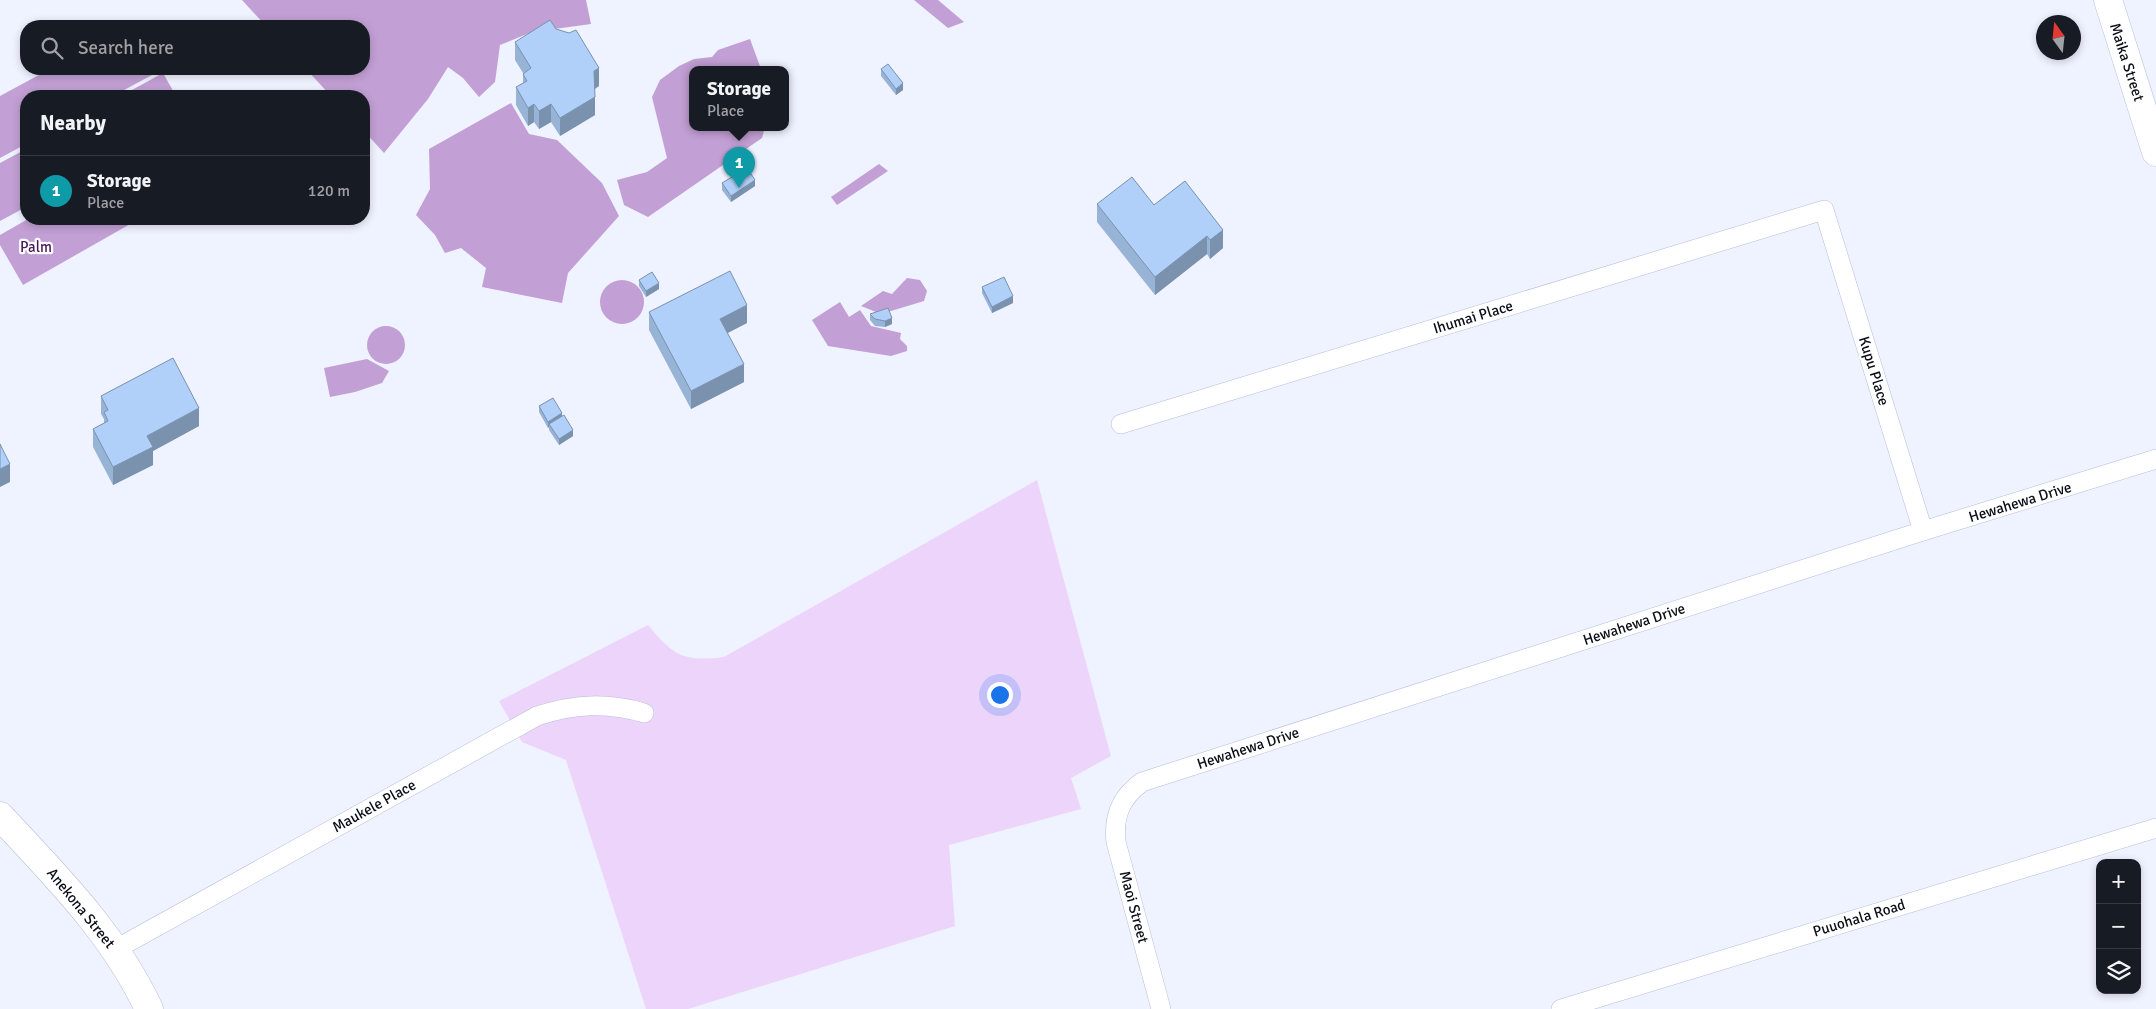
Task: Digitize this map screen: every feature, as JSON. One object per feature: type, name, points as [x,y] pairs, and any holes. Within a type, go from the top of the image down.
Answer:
[{"type":"street","name":"Maika Street","points":[[2108,0],[2156,152]]},
{"type":"street","name":"Anekona Street","points":[[0,816],[66,887],[116,949],[149,1009]]},
{"type":"lane","name":"Ihumai Place","points":[[1121,424],[1824,210]]},
{"type":"lane","name":"Kupu Place","points":[[1824,210],[1923,531]]},
{"type":"lane","name":"Hewahewa Drive","points":[[1121,805],[1137,786],[1154,778],[1923,531],[2156,459]]},
{"type":"lane","name":"Maukele Place","points":[[116,949],[538,716],[572,706],[590,705],[627,708],[644,713]]},
{"type":"lane","name":"Maoi Street","points":[[1121,805],[1115,823],[1116,842],[1161,1009]]},
{"type":"lane","name":"Puuohala Road","points":[[1561,1009],[2156,828]]},
{"type":"shaded area","points":[[1037,480],[1111,756],[1071,778],[1081,809],[949,845],[955,926],[688,1009],[646,1009],[566,760],[522,742],[499,701],[648,625],[665,644],[680,654],[698,658],[724,657]]},
{"type":"green space","points":[[242,0],[586,0],[591,24],[532,32],[500,45],[495,82],[479,97],[463,78],[448,67],[428,99],[384,153],[370,138],[370,90],[325,90],[312,75],[370,75],[370,20],[260,20]]},
{"type":"green space","points":[[914,0],[938,0],[964,22],[948,28]]},
{"type":"green space","points":[[750,39],[760,66],[689,66],[689,131],[764,131],[762,138],[648,217],[624,205],[617,180],[647,172],[667,158],[652,97],[660,80],[679,66],[694,59],[712,57],[718,50]]},
{"type":"green space","points":[[39,75],[152,75],[124,90],[20,90],[20,147],[0,158],[0,96]]},
{"type":"green space","points":[[159,75],[164,75],[173,90],[132,90]]},
{"type":"green space","points":[[511,103],[529,134],[557,140],[602,183],[619,216],[568,273],[562,303],[482,287],[486,268],[461,248],[445,253],[435,235],[416,215],[430,189],[429,149]]},
{"type":"green space","name":"Palm","points":[[20,152],[20,210],[0,221],[0,163]]},
{"type":"green space","points":[[879,164],[888,171],[837,205],[831,197]]},
{"type":"green space","name":"Palm","points":[[20,224],[128,225],[23,285],[0,245],[0,235]]},
{"type":"green space","points":[[907,278],[920,280],[927,291],[924,301],[881,314],[861,306],[883,291],[892,294]]},
{"type":"green space","points":[[622,280],[634,284],[640,290],[644,302],[640,314],[634,320],[622,324],[610,320],[604,314],[600,302],[604,290],[610,284]]},
{"type":"green space","points":[[840,302],[849,317],[860,310],[871,326],[901,333],[900,339],[907,346],[907,351],[891,356],[828,346],[812,320]]},
{"type":"green space","points":[[386,326],[400,331],[405,345],[400,359],[386,364],[372,359],[367,345],[372,331]]},
{"type":"green space","points":[[367,359],[389,371],[382,383],[355,392],[330,397],[324,368]]},
{"type":"building","points":[[550,20],[556,29],[569,33],[576,30],[599,68],[594,71],[595,97],[560,118],[551,104],[539,111],[534,104],[528,108],[516,87],[527,81],[523,74],[531,68],[515,42]]},
{"type":"building","points":[[888,64],[903,83],[896,89],[881,69]]},
{"type":"building","points":[[747,168],[755,180],[731,196],[722,183]]},
{"type":"building","points":[[1132,177],[1154,205],[1185,181],[1223,230],[1210,240],[1207,236],[1155,277],[1097,204]]},
{"type":"building","points":[[730,271],[747,305],[720,319],[744,364],[691,391],[649,312]]},
{"type":"building","points":[[652,272],[659,283],[646,291],[639,280]]},
{"type":"building","points":[[1004,277],[1013,296],[992,307],[982,287]]},
{"type":"building","points":[[888,308],[892,318],[885,321],[875,319],[870,314]]},
{"type":"building","points":[[173,358],[199,408],[147,436],[153,447],[113,467],[93,429],[108,421],[104,412],[108,410],[101,396]]},
{"type":"building","points":[[553,398],[562,413],[548,422],[539,406]]},
{"type":"building","points":[[564,415],[573,430],[559,439],[549,424]]},
{"type":"building","points":[[0,444],[10,464],[0,469]]},
{"type":"place","name":"Storage","points":[[739,188]]}]
